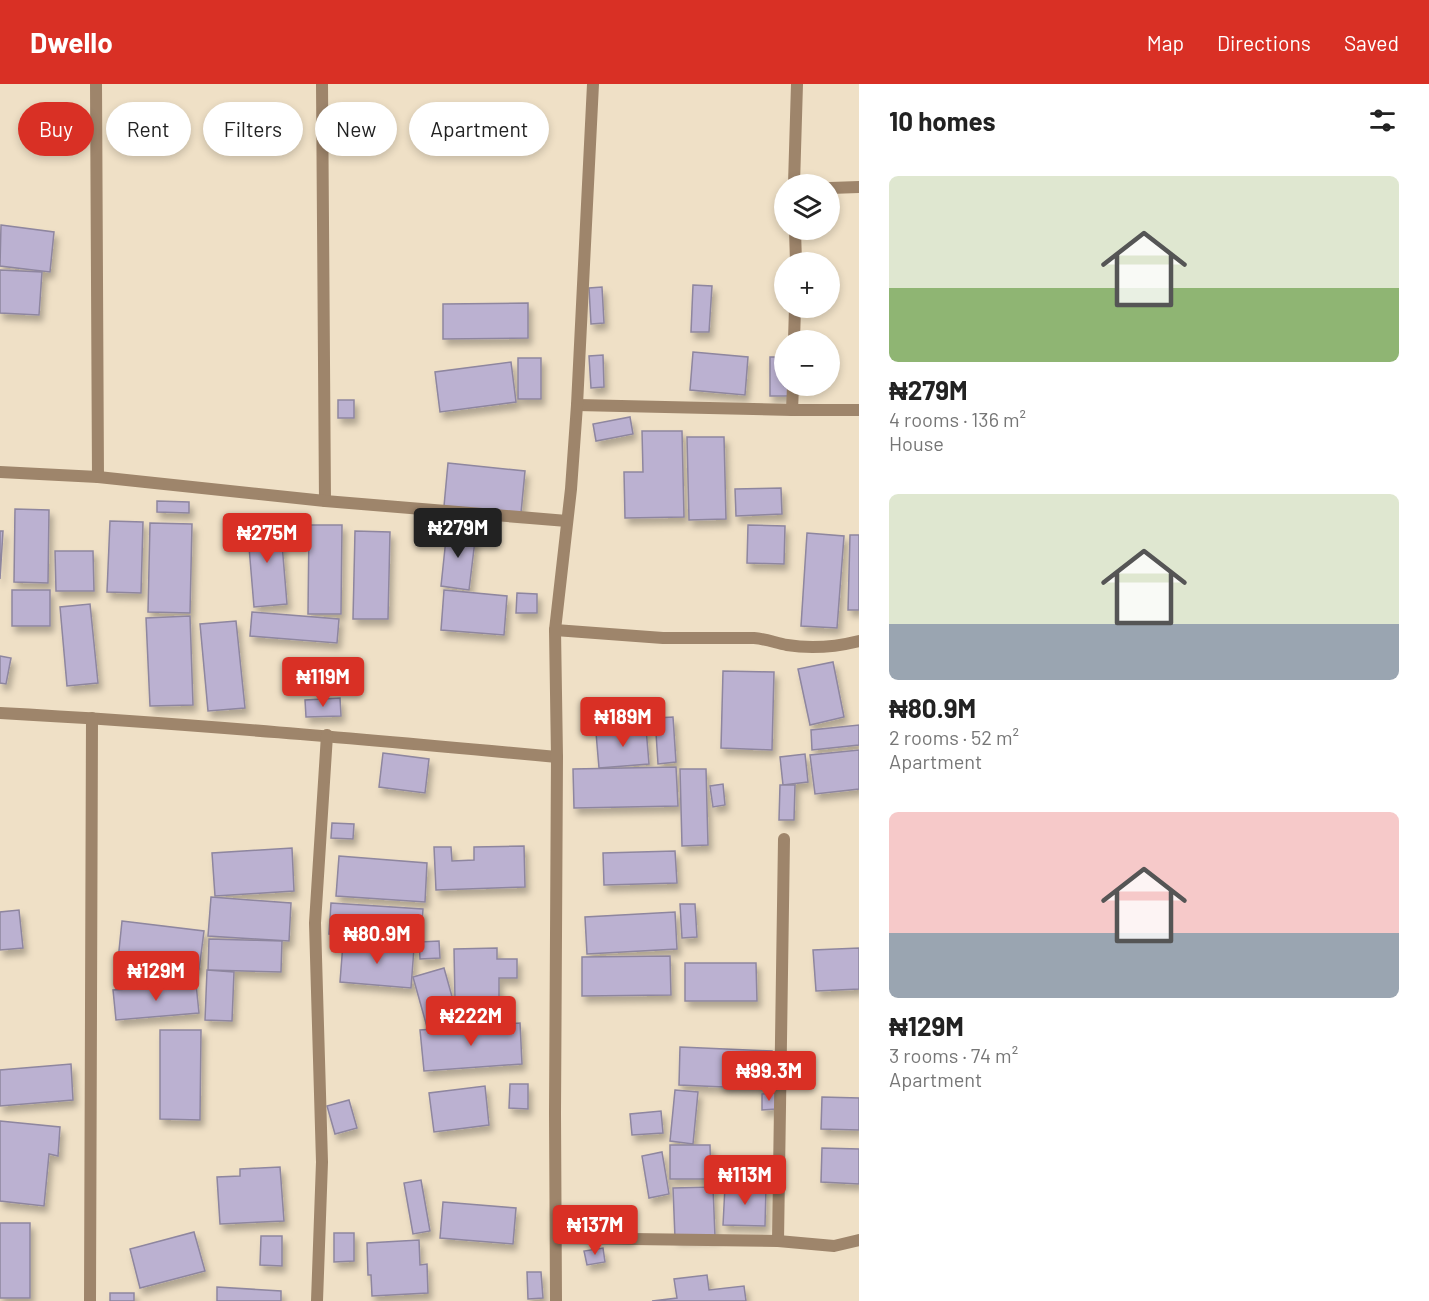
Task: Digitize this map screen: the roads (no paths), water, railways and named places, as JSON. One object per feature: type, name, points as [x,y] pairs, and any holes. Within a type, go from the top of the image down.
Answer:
[{"type":"street","points":[[96,84],[98,477]]},
{"type":"street","points":[[322,84],[325,501]]},
{"type":"street","points":[[556,1301],[557,758],[555,630],[577,405],[593,84]]},
{"type":"street","points":[[794,174],[797,84]]},
{"type":"street","points":[[840,188],[859,187]]},
{"type":"street","points":[[792,410],[793,396]]},
{"type":"street","points":[[577,405],[859,410]]},
{"type":"street","points":[[0,472],[98,477],[325,501],[567,521]]},
{"type":"street","points":[[555,630],[663,638],[754,638],[786,645],[825,648],[859,641]]},
{"type":"street","points":[[0,713],[327,735],[557,758]]},
{"type":"street","points":[[90,1301],[92,718]]},
{"type":"street","points":[[317,1301],[322,1161],[315,923],[327,735]]},
{"type":"street","points":[[778,1241],[784,839]]},
{"type":"street","points":[[556,1238],[778,1241],[834,1246],[859,1240]]}]
